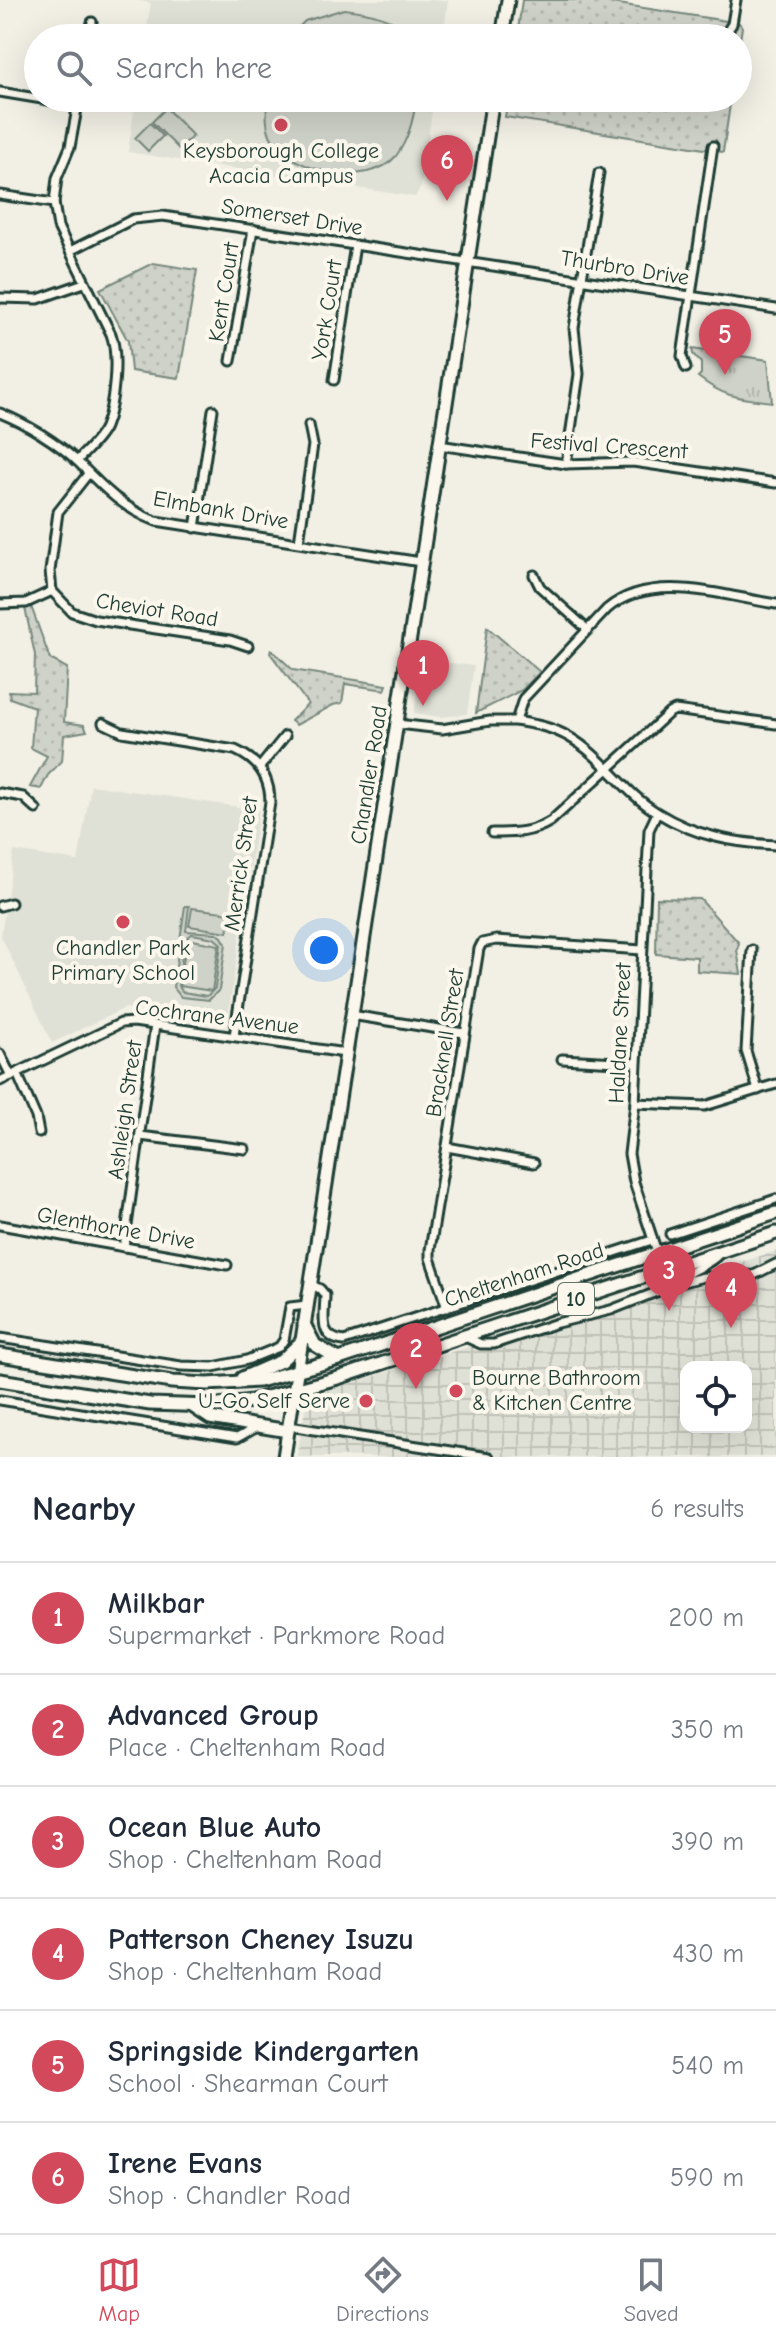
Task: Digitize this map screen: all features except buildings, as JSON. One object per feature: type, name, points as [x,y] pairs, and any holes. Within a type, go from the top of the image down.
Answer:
[{"type":"main road","points":[[504,24],[508,0]]},
{"type":"main road","name":"Chandler Road","points":[[284,1457],[491,112]]},
{"type":"main road","name":"Cheltenham Road","points":[[0,1355],[172,1382],[259,1381],[339,1359],[776,1213]]},
{"type":"main road","name":"Cheltenham Road","points":[[0,1380],[150,1404],[192,1406],[238,1403],[294,1391],[776,1233]]},
{"type":"main road","points":[[657,1252],[666,1260],[688,1262]]},
{"type":"main road","points":[[304,1324],[318,1348],[339,1359]]},
{"type":"main road","points":[[227,1383],[275,1364],[301,1342]]},
{"type":"main road","points":[[192,1406],[205,1417],[288,1428]]},
{"type":"street","points":[[732,24],[736,0]]},
{"type":"street","points":[[0,92],[24,95]]},
{"type":"street","points":[[77,112],[70,147],[57,178],[54,203],[58,227],[115,346],[105,429],[77,461]]},
{"type":"street","points":[[686,368],[682,356],[713,146]]},
{"type":"street","points":[[566,464],[579,374],[574,328],[599,173]]},
{"type":"street","points":[[0,195],[54,203]]},
{"type":"street","name":"Somerset Drive","points":[[70,251],[133,219],[163,216],[467,262]]},
{"type":"street","name":"Kent Court","points":[[231,361],[253,229]]},
{"type":"street","name":"York Court","points":[[334,380],[355,245]]},
{"type":"street","name":"Thurbro Drive","points":[[467,262],[776,309]]},
{"type":"street","points":[[0,298],[38,299],[84,283]]},
{"type":"street","points":[[195,528],[213,410]]},
{"type":"street","name":"Elmbank Drive","points":[[0,413],[22,422],[77,461],[134,513],[156,521],[421,562]]},
{"type":"street","points":[[299,542],[313,445],[309,425]]},
{"type":"street","name":"Festival Crescent","points":[[439,445],[566,464],[633,462],[776,483]]},
{"type":"street","points":[[0,604],[26,603],[52,591],[50,571],[58,512],[88,474]]},
{"type":"street","points":[[534,575],[540,587],[588,630]]},
{"type":"street","points":[[516,721],[523,699],[616,601],[650,589],[677,588],[776,604]]},
{"type":"street","name":"Cheviot Road","points":[[52,591],[72,612],[96,620],[230,640],[248,646]]},
{"type":"street","points":[[492,833],[538,830],[675,710],[776,724]]},
{"type":"street","points":[[397,724],[442,729],[490,721],[516,721],[554,729],[570,737],[627,790],[657,813],[695,832],[727,841],[776,845]]},
{"type":"street","name":"Merrick Street","points":[[103,723],[122,732],[235,750],[248,756],[266,777],[270,802],[234,1036]]},
{"type":"street","points":[[260,767],[285,736]]},
{"type":"street","points":[[0,793],[23,797],[36,809]]},
{"type":"street","name":"Haldane Street","points":[[657,813],[649,830],[635,1103],[629,1154],[634,1182],[657,1252]]},
{"type":"street","points":[[0,906],[11,903]]},
{"type":"street","name":"Bracknell Street","points":[[447,1308],[430,1250],[464,1033],[482,943],[496,940],[642,950]]},
{"type":"street","points":[[752,950],[746,1051],[758,1090]]},
{"type":"street","points":[[351,1015],[464,1033]]},
{"type":"street","name":"Cochrane Avenue","points":[[0,1081],[121,1023],[155,1025],[345,1053]]},
{"type":"street","name":"Ashleigh Street","points":[[124,1247],[155,1025]]},
{"type":"street","points":[[0,1054],[36,1117],[39,1133]]},
{"type":"street","points":[[562,1059],[636,1063]]},
{"type":"street","points":[[635,1103],[705,1106],[776,1084]]},
{"type":"street","points":[[140,1136],[245,1149]]},
{"type":"street","points":[[447,1147],[534,1163]]},
{"type":"street","points":[[670,1234],[776,1199]]},
{"type":"street","name":"Glenthorne Drive","points":[[0,1225],[227,1265]]},
{"type":"street","name":"Cheltenham Road","points":[[310,1284],[325,1296],[323,1327],[328,1335],[340,1341],[349,1340],[652,1240]]},
{"type":"street","points":[[679,1283],[685,1273],[707,1265],[720,1252]]},
{"type":"street","name":"Cheltenham Road","points":[[463,1336],[481,1344],[494,1344],[557,1323],[611,1310],[679,1283],[704,1277],[754,1275],[776,1264]]},
{"type":"street","points":[[0,1338],[181,1366],[213,1367],[247,1360],[279,1347],[284,1340],[290,1308],[307,1305]]},
{"type":"street","points":[[0,1400],[237,1438],[258,1426]]},
{"type":"street","points":[[288,1428],[489,1457]]},
{"type":"shaded area","points":[[135,0],[448,0],[445,24],[147,24],[151,3]]},
{"type":"shaded area","name":"Keysborough College Acacia Campus","points":[[134,112],[432,112],[421,187],[415,197],[128,152]]},
{"type":"shaded area","points":[[422,659],[474,666],[467,714],[441,717],[414,713]]},
{"type":"shaded area","name":"Chandler Park Primary School","points":[[91,785],[259,810],[228,1017],[224,1023],[125,1008],[52,1043],[1,936],[14,851],[78,861]]},
{"type":"shaded area","points":[[776,1251],[776,1457],[297,1457],[307,1397]]},
{"type":"green space","points":[[522,0],[593,0],[740,24],[519,24]]},
{"type":"green space","points":[[344,9],[372,14],[395,24],[302,24]]},
{"type":"green space","points":[[162,112],[170,112],[193,136],[179,149],[152,122]]},
{"type":"green space","points":[[266,112],[414,112],[407,136],[396,156],[384,166],[349,174],[310,167],[293,159],[279,148],[267,126]]},
{"type":"green space","points":[[506,112],[729,112],[723,152],[505,117]]},
{"type":"green space","points":[[150,123],[163,136],[148,151],[135,138]]},
{"type":"green space","points":[[153,263],[197,270],[179,378],[131,371],[128,341],[100,289]]},
{"type":"green space","points":[[692,349],[768,360],[772,402],[733,396],[708,384],[698,377],[701,363]]},
{"type":"green space","points":[[31,606],[50,659],[67,668],[64,722],[84,725],[87,731],[64,735],[62,761],[48,775],[41,789],[30,787],[47,756],[31,748],[34,707],[10,698],[9,691],[34,692],[35,655],[25,608]]},
{"type":"green space","points":[[487,627],[540,672],[522,690],[476,713]]},
{"type":"green space","points":[[271,649],[293,670],[387,685],[385,690],[345,684],[342,703],[296,725],[291,721],[308,704],[270,653]]},
{"type":"green space","points":[[657,898],[700,899],[739,943],[737,950],[741,974],[697,971],[697,957],[656,954]]},
{"type":"green space","points":[[185,906],[189,906],[186,931],[216,933],[226,944],[219,990],[209,1000],[181,997],[173,987]],"holes":[[[192,934],[214,938],[221,944],[215,988],[207,996],[183,992],[178,986],[184,940]]]},
{"type":"green space","points":[[192,908],[231,913],[228,932],[189,926]]},
{"type":"green space","points":[[187,939],[219,945],[212,991],[179,986]]},
{"type":"place","name":"Keysborough College Acacia Campus","points":[[281,125]]},
{"type":"place","name":"Irene Evans","points":[[447,201]]},
{"type":"place","name":"Springside Kindergarten","points":[[725,375]]},
{"type":"place","name":"Milkbar","points":[[423,706]]},
{"type":"place","name":"Chandler Park Primary School","points":[[123,922]]},
{"type":"place","name":"Ocean Blue Auto","points":[[669,1311]]},
{"type":"place","name":"Patterson Cheney Isuzu","points":[[731,1328]]},
{"type":"place","name":"Advanced Group","points":[[416,1389]]},
{"type":"place","name":"Bourne Bathroom & Kitchen Centre","points":[[456,1391]]},
{"type":"place","name":"U-Go Self Serve","points":[[366,1401]]}]
